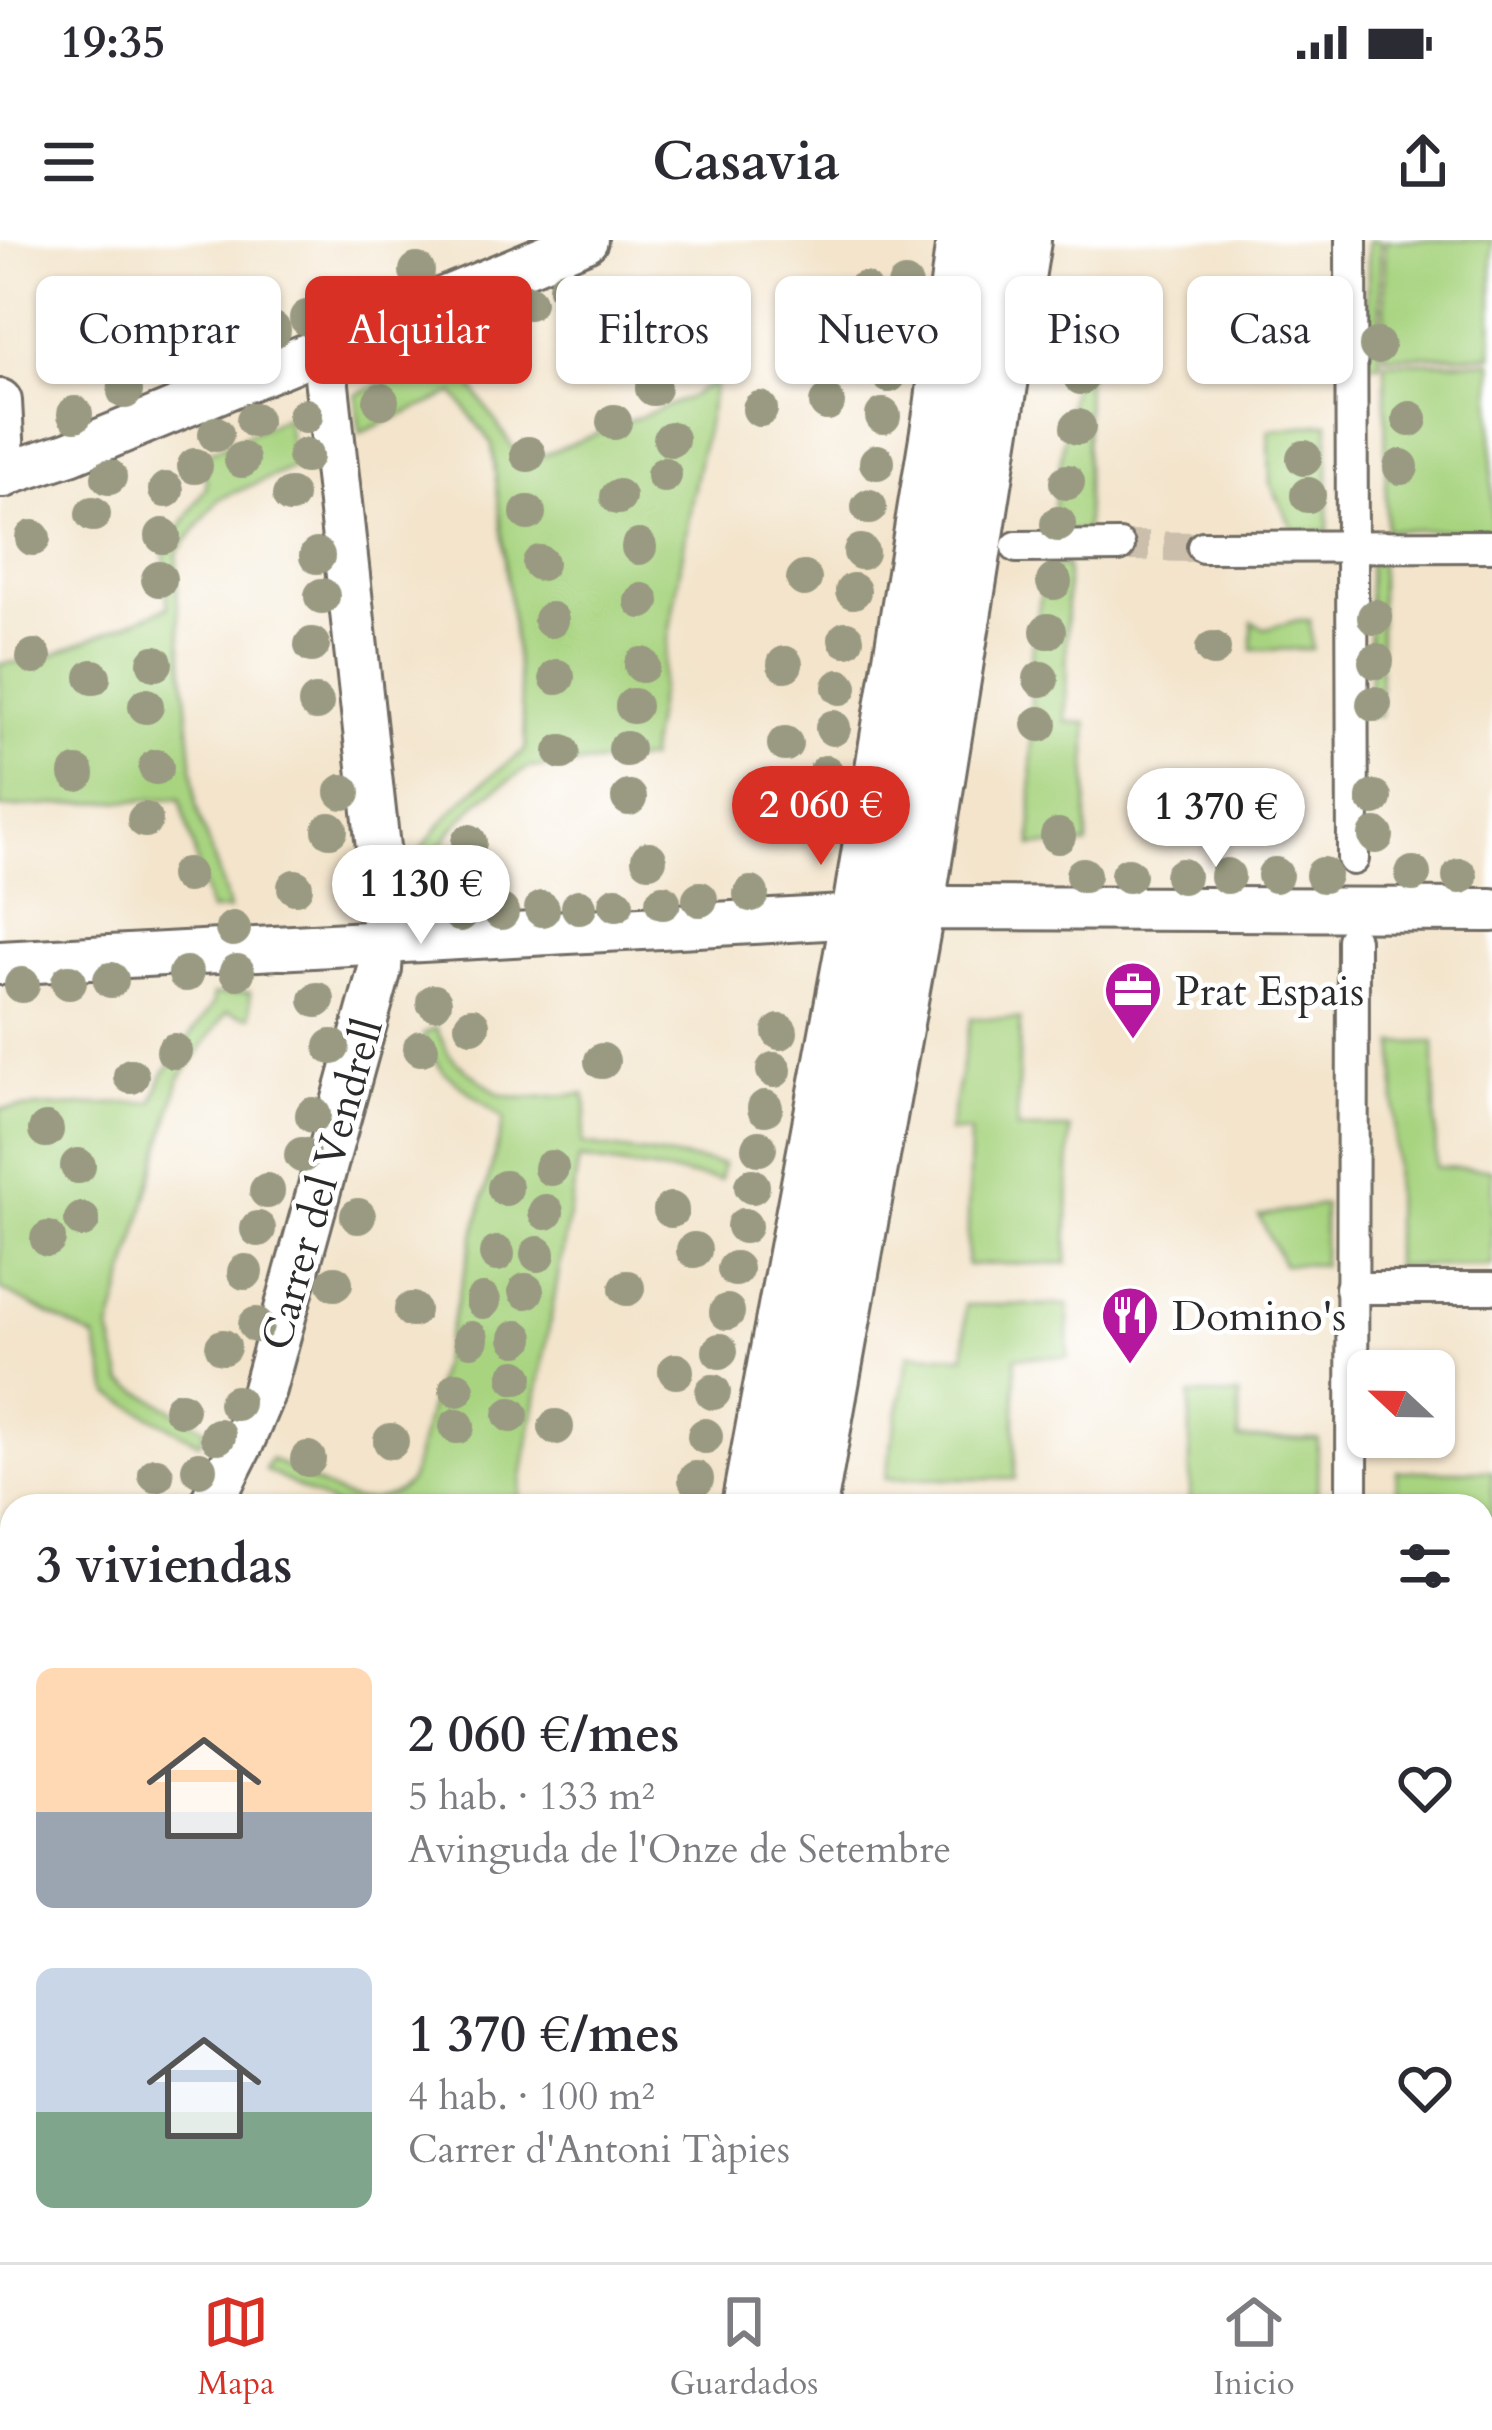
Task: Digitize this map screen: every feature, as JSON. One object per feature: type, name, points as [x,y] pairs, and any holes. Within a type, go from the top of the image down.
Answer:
[{"type":"main road","points":[[808,1494],[887,913],[967,240]]},
{"type":"main road","points":[[755,1494],[887,913],[1020,240]]},
{"type":"street","points":[[499,276],[586,240]]},
{"type":"street","points":[[1351,240],[1353,859]]},
{"type":"street","points":[[0,401],[2,476],[305,356]]},
{"type":"street","name":"Carrer del Vendrell","points":[[215,1494],[263,1393],[380,969],[384,902],[327,384]]},
{"type":"street","points":[[1017,547],[1119,546]]},
{"type":"street","points":[[1203,547],[1492,546]]},
{"type":"street","points":[[0,963],[940,908],[1492,910]]},
{"type":"street","points":[[1352,1494],[1353,940]]},
{"type":"street","points":[[1351,1288],[1492,1288]]},
{"type":"green space","points":[[1368,240],[1380,240],[1380,364],[1368,364]]},
{"type":"green space","points":[[1385,240],[1492,240],[1492,356],[1385,356]]},
{"type":"green space","points":[[1385,362],[1492,362],[1492,530],[1386,530]]},
{"type":"green space","points":[[382,384],[471,384],[523,463],[715,384],[648,759],[528,768],[480,800],[432,860],[418,854],[441,823],[526,746],[492,444],[454,393],[360,433],[356,395]]},
{"type":"green space","points":[[1072,384],[1087,384],[1086,530],[1050,532]]},
{"type":"green space","points":[[286,417],[295,467],[219,499],[177,553],[196,804],[229,910],[210,911],[180,798],[0,808],[0,664],[42,659],[168,607],[164,553],[206,487],[197,458]]},
{"type":"green space","points":[[1328,423],[1328,531],[1294,531],[1270,483],[1269,430]]},
{"type":"green space","points":[[1380,558],[1380,716],[1370,716],[1369,559]]},
{"type":"green space","points":[[1067,566],[1066,722],[1087,723],[1087,845],[1032,846],[1031,657],[1045,567]]},
{"type":"green space","points":[[1310,620],[1312,649],[1252,650],[1252,622],[1266,629]]},
{"type":"green space","points":[[250,992],[251,1015],[227,1012],[180,1078],[110,1331],[123,1382],[206,1429],[199,1443],[110,1394],[95,1338],[0,1289],[0,1109],[153,1102],[163,1074],[213,1004],[213,995]]},
{"type":"green space","points":[[971,1018],[1020,1019],[1017,1129],[1070,1129],[1067,1263],[967,1265],[970,1132],[949,1132]]},
{"type":"green space","points":[[436,1028],[457,1063],[499,1094],[520,1098],[584,1094],[582,1144],[723,1164],[720,1180],[579,1159],[519,1494],[390,1494],[411,1479],[504,1119],[445,1073],[423,1034]]},
{"type":"green space","points":[[1434,1042],[1436,1167],[1492,1169],[1492,1266],[1394,1266],[1395,1043]]},
{"type":"green space","points":[[1324,1205],[1323,1265],[1283,1264],[1259,1216]]},
{"type":"green space","points":[[965,1305],[1068,1305],[1068,1357],[1015,1357],[1015,1479],[885,1479],[909,1354],[965,1356]]},
{"type":"green space","points":[[1190,1395],[1239,1395],[1239,1439],[1318,1439],[1317,1494],[1190,1494]]},
{"type":"green space","points":[[271,1459],[341,1494],[312,1494],[265,1470]]},
{"type":"green space","points":[[1397,1471],[1492,1471],[1492,1494],[1397,1493]]},
{"type":"tunnel","points":[[1119,546],[1203,547]]},
{"type":"place","name":"Prat Espais","points":[[1133,1041]]},
{"type":"place","name":"Domino's","points":[[1130,1366]]}]
